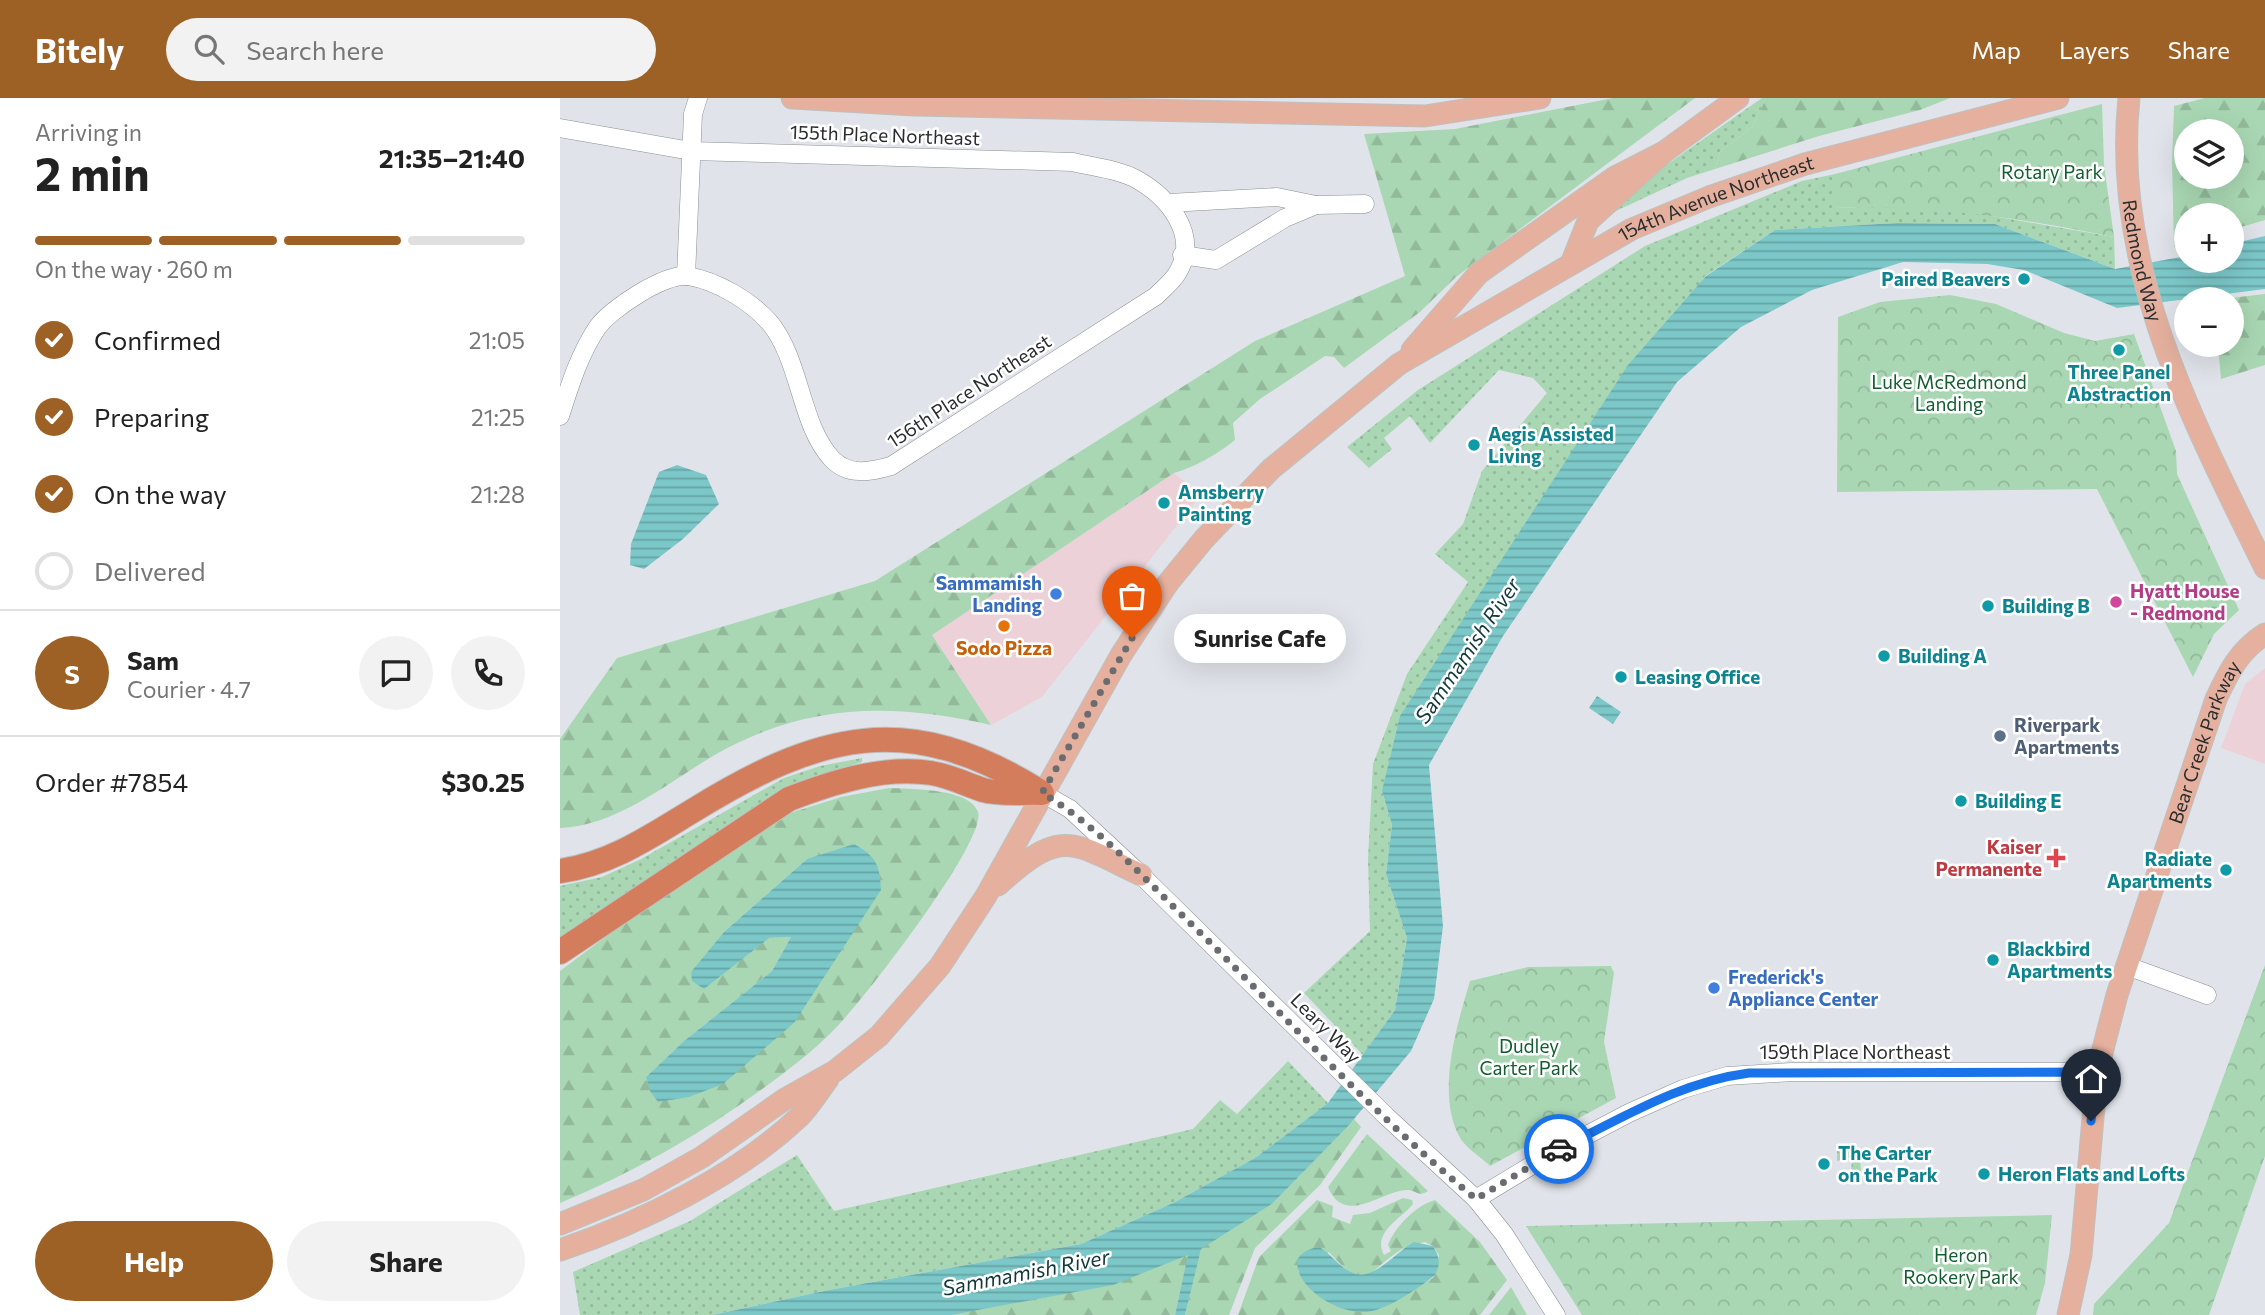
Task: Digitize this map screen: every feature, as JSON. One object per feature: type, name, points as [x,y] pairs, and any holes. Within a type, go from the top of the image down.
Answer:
[{"type":"highway","points":[[560,871],[593,864],[628,850],[783,760],[829,746],[866,740],[921,743],[980,758],[1042,793]]},
{"type":"highway","points":[[560,952],[789,799],[819,787],[865,776],[901,772],[931,773],[985,791],[1042,793]]},
{"type":"main road","points":[[792,98],[914,105],[1425,116],[1540,98]]},
{"type":"main road","points":[[1571,264],[1588,221],[1664,152],[1738,98]]},
{"type":"main road","name":"154th Avenue Northeast","points":[[1399,364],[1640,225],[1709,197],[1805,164],[2058,98]]},
{"type":"main road","name":"Redmond Way","points":[[2129,98],[2126,128],[2129,198],[2139,261],[2155,319],[2183,397],[2265,568]]},
{"type":"main road","points":[[560,1224],[612,1204],[673,1174],[730,1139],[785,1098],[835,1071],[879,1036],[940,967],[986,896],[1042,793],[1142,621],[1196,548],[1271,470],[1399,364],[1479,273],[1615,177],[1664,152]]},
{"type":"main road","name":"Bear Creek Parkway","points":[[2068,1315],[2081,1255],[2097,1072],[2127,966],[2216,699],[2231,665],[2244,650],[2265,634]]},
{"type":"main road","points":[[986,896],[1043,849],[1064,845],[1077,845],[1141,875]]},
{"type":"main road","points":[[560,1250],[644,1216],[741,1160],[800,1116],[835,1071]]},
{"type":"street","points":[[560,416],[575,368],[598,326],[618,306],[648,289],[686,276],[693,114],[698,98]]},
{"type":"street","name":"155th Place Northeast","points":[[560,128],[691,151],[1073,162],[1134,178],[1169,203],[1182,231]]},
{"type":"street","points":[[1169,203],[1277,197],[1316,205],[1365,204]]},
{"type":"street","points":[[1182,255],[1216,260],[1284,218],[1316,205]]},
{"type":"street","name":"156th Place Northeast","points":[[686,276],[730,292],[751,305],[770,324],[783,346],[818,439],[831,458],[846,470],[874,471],[891,466],[1156,296],[1179,271],[1185,244],[1182,231]]},
{"type":"street","name":"Leary Way","points":[[1042,793],[1070,809],[1141,875],[1326,1058],[1476,1199],[1504,1234],[1556,1315]]},
{"type":"street","points":[[2127,966],[2207,995]]},
{"type":"street","name":"159th Place Northeast","points":[[1476,1199],[1549,1155],[1629,1113],[1683,1089],[1727,1076],[1791,1072],[2097,1072]]},
{"type":"shaded area","name":"Sammamish Landing","points":[[1174,473],[1201,495],[1042,697],[991,725],[931,635]]},
{"type":"shaded area","points":[[2265,668],[2265,764],[2221,748],[2245,684]]},
{"type":"green space","points":[[1613,98],[1695,98],[1456,277],[1420,312],[1344,368],[1334,357],[1325,356],[1260,399],[1233,423],[1235,440],[1228,445],[1198,463],[1174,473],[932,635],[991,725],[918,713],[883,711],[815,717],[747,739],[713,756],[621,812],[601,820],[560,828],[560,739],[617,658],[875,581],[1255,341],[1405,276],[1364,134],[1455,129]]},
{"type":"green space","points":[[1762,98],[1766,98],[1753,126],[1720,152],[1715,169],[1687,178],[1603,217],[1659,170]]},
{"type":"green space","points":[[1766,98],[1950,98],[1920,110],[1819,136],[1715,169],[1720,152],[1753,126]]},
{"type":"green space","points":[[2205,98],[2265,98],[2265,220],[2244,226],[2244,203],[2174,203],[2174,247],[2172,164],[2174,106]]},
{"type":"green space","name":"Rotary Park","points":[[2102,104],[2104,165],[2114,237],[1975,214],[1835,208],[1835,174]]},
{"type":"green space","points":[[1835,174],[1836,208],[1896,206],[1964,211],[2114,237],[2115,269],[1995,224],[1897,223],[1775,230],[1705,276],[1382,791],[1392,825],[1386,874],[1407,938],[1395,1010],[1363,1055],[1304,993],[1370,931],[1368,858],[1373,764],[1407,674],[1468,582],[1435,554],[1463,524],[1482,471],[1547,393],[1533,378],[1499,370],[1430,443],[1410,416],[1384,438],[1392,449],[1369,468],[1347,447],[1418,390],[1645,246],[1802,181]]},
{"type":"green space","points":[[2265,294],[2265,365],[2221,379],[2219,357],[2244,357],[2244,296]]},
{"type":"green space","name":"Luke McRedmond Landing","points":[[1950,295],[1996,304],[2064,333],[2095,341],[2134,334],[2176,451],[2177,474],[2239,610],[2214,634],[2193,677],[2097,489],[1837,492],[1838,317],[1880,302]]},
{"type":"green space","points":[[862,758],[862,762],[807,780],[751,811],[560,938],[560,886],[602,877],[641,859],[784,778],[820,766]]},
{"type":"green space","points":[[889,788],[952,794],[973,804],[978,812],[976,828],[946,883],[924,916],[857,1004],[818,1046],[707,1127],[621,1175],[560,1203],[560,971],[632,917],[787,814],[841,797]],"holes":[[[807,859],[794,1023],[646,1077],[684,1041],[772,971],[791,937],[769,938],[725,931]]]},
{"type":"green space","points":[[2265,965],[2265,1156],[2209,1315],[2093,1315],[2094,1304],[2169,1223]]},
{"type":"green space","name":"Dudley Carter Park","points":[[1611,966],[1614,973],[1604,1042],[1616,1098],[1490,1166],[1461,1140],[1452,1119],[1449,1099],[1451,1058],[1470,981],[1528,967]]},
{"type":"green space","points":[[1288,1061],[1328,1103],[1255,1158],[1173,1203],[1081,1244],[829,1290],[712,1315],[580,1315],[573,1272],[690,1221],[797,1155],[834,1211],[1193,1129],[1220,1100],[1237,1114]]},
{"type":"green space","points":[[1354,1119],[1361,1127],[1320,1185],[1255,1248],[1229,1315],[1185,1315],[1200,1249],[1189,1255],[1175,1315],[947,1315],[1273,1203]]},
{"type":"green space","points":[[1367,1134],[1428,1191],[1420,1194],[1408,1190],[1398,1191],[1354,1206],[1344,1205],[1335,1199],[1328,1187]]},
{"type":"green space","points":[[1837,1149],[1860,1149],[1861,1174],[1851,1174],[1852,1157],[1837,1161]]},
{"type":"green space","points":[[1403,1198],[1412,1200],[1413,1204],[1385,1233],[1381,1247],[1384,1255],[1391,1251],[1388,1245],[1401,1224],[1421,1207],[1435,1200],[1480,1242],[1507,1280],[1480,1315],[1238,1315],[1259,1257],[1317,1200],[1333,1206],[1332,1217],[1350,1224],[1353,1215],[1370,1213]],"holes":[[[1425,1242],[1433,1246],[1439,1255],[1434,1277],[1398,1296],[1379,1301],[1343,1301],[1326,1295],[1311,1285],[1298,1271],[1329,1252],[1351,1273],[1365,1276],[1405,1248]]]},
{"type":"green space","name":"Heron Rookery Park","points":[[2052,1215],[2045,1283],[2036,1315],[1582,1315],[1526,1226]]},
{"type":"green space","points":[[1511,1287],[1527,1315],[1489,1315]]},
{"type":"water","name":"Sammamish River","points":[[1897,223],[1995,224],[2115,269],[2174,258],[2174,273],[2244,273],[2244,241],[2265,236],[2265,289],[2244,292],[2244,287],[2174,287],[2174,301],[2117,308],[2024,270],[1987,264],[1903,262],[1812,290],[1741,327],[1677,382],[1503,636],[1429,765],[1443,926],[1434,999],[1411,1051],[1349,1125],[1273,1203],[1201,1249],[1185,1315],[1175,1315],[1188,1255],[1113,1285],[951,1315],[712,1315],[829,1290],[1081,1244],[1173,1203],[1255,1158],[1328,1103],[1395,1010],[1407,938],[1386,874],[1392,825],[1382,791],[1400,716],[1628,365],[1706,276],[1775,230]]},
{"type":"water","points":[[677,465],[706,475],[719,504],[683,539],[644,569],[630,565],[631,544],[659,472]]},
{"type":"water","points":[[1597,696],[1621,712],[1613,724],[1589,708]]},
{"type":"water","points":[[854,844],[875,862],[881,890],[794,1023],[723,1084],[689,1097],[658,1102],[650,1091],[646,1077],[684,1041],[772,971],[791,937],[769,938],[704,989],[692,981],[691,972],[725,931],[807,859]]},
{"type":"water","points":[[1414,1242],[1433,1246],[1439,1261],[1434,1276],[1402,1298],[1375,1310],[1349,1310],[1332,1304],[1317,1295],[1299,1272],[1298,1261],[1304,1252],[1319,1247],[1349,1271],[1366,1274],[1382,1266]]},
{"type":"way so far","points":[[1132,638],[1042,793],[1070,809],[1141,875],[1326,1058],[1476,1199],[1559,1149]]},
{"type":"place","name":"Paired Beavers","points":[[2024,279]]},
{"type":"place","name":"Three Panel Abstraction","points":[[2119,350]]},
{"type":"place","name":"Aegis Assisted Living","points":[[1474,445]]},
{"type":"place","name":"Amsberry Painting","points":[[1164,503]]},
{"type":"place","name":"Sammamish Landing","points":[[1056,594]]},
{"type":"place","name":"Hyatt House - Redmond","points":[[2116,602]]},
{"type":"place","name":"Building B","points":[[1988,606]]},
{"type":"place","name":"Sodo Pizza","points":[[1004,626]]},
{"type":"place","name":"Sunrise Cafe","points":[[1132,638]]},
{"type":"place","name":"Building A","points":[[1884,656]]},
{"type":"place","name":"Leasing Office","points":[[1621,677]]},
{"type":"place","name":"Riverpark Apartments","points":[[2000,736]]},
{"type":"place","name":"Building E","points":[[1961,801]]},
{"type":"place","name":"Kaiser Permanente","points":[[2056,858]]},
{"type":"place","name":"Radiate Apartments","points":[[2226,870]]},
{"type":"place","name":"Blackbird Apartments","points":[[1993,960]]},
{"type":"place","name":"Frederick's Appliance Center","points":[[1714,988]]},
{"type":"place","name":"The Carter on the Park","points":[[1824,1164]]},
{"type":"place","name":"Heron Flats and Lofts","points":[[1984,1174]]},
{"type":"route","points":[[1559,1149],[1650,1102],[1705,1081],[1749,1073],[2097,1072],[2091,1121]]}]
